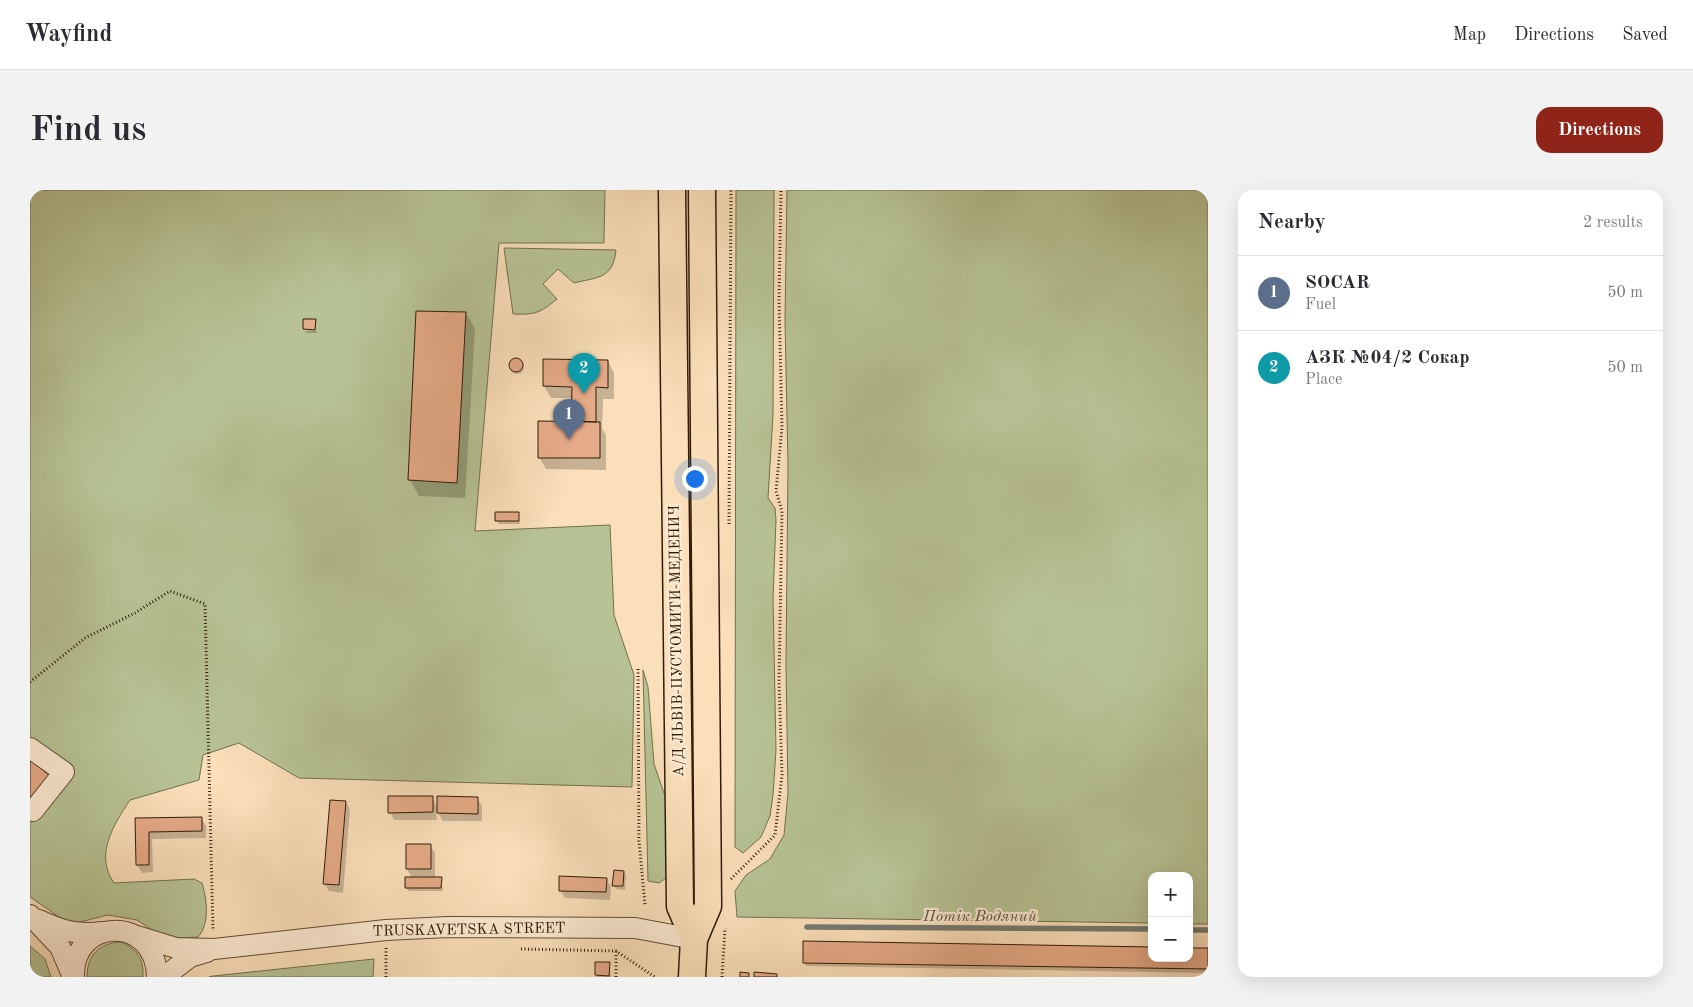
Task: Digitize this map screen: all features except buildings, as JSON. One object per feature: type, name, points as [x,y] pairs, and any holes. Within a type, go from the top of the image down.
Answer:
[{"type":"main road","name":"А/Д ЛЬВІВ-ПУСТОМИТИ-МЕДЕНИЧ","points":[[672,190],[680,906],[694,939]]},
{"type":"main road","points":[[692,977],[694,939],[708,906],[702,190]]},
{"type":"street","points":[[30,748],[64,772],[33,811],[30,809]]},
{"type":"street","points":[[31,916],[60,929],[80,934],[102,932]]},
{"type":"street","points":[[31,916],[60,947],[74,977]]},
{"type":"street","name":"TRUSKAVETSKA STREET","points":[[102,932],[120,931],[155,944],[176,948],[214,949],[386,939],[448,927],[615,927],[635,928],[694,939]]},
{"type":"street","points":[[74,977],[77,956],[83,946],[102,932]]},
{"type":"street","points":[[137,936],[153,953],[157,977]]},
{"type":"street","name":"TRUSKAVETSKA STREET","points":[[164,977],[190,958],[214,949]]},
{"type":"path","points":[[730,526],[731,190]]},
{"type":"path","points":[[728,881],[775,835],[782,775],[779,680],[782,511],[776,491],[782,427],[779,300],[781,190]]},
{"type":"path","points":[[30,682],[85,638],[135,613],[170,591],[205,604],[214,949]]},
{"type":"path","points":[[638,668],[639,841],[645,905]]},
{"type":"path","points":[[386,939],[395,948]]},
{"type":"path","points":[[376,950],[386,939]]},
{"type":"path","points":[[386,939],[386,977]]},
{"type":"path","points":[[616,977],[617,946]]},
{"type":"path","points":[[517,949],[616,951],[655,977]]},
{"type":"green space","points":[[30,190],[605,190],[604,243],[499,243],[475,531],[610,525],[614,615],[634,675],[632,787],[299,778],[239,743],[203,755],[199,780],[130,800],[108,840],[106,862],[108,872],[114,883],[194,879],[202,883],[206,904],[206,918],[202,932],[198,937],[169,939],[137,920],[108,915],[76,923],[65,921],[30,897]]},
{"type":"green space","points":[[736,190],[774,190],[773,415],[768,498],[775,508],[776,520],[773,598],[776,750],[770,816],[761,837],[743,853],[735,847]]},
{"type":"green space","points":[[787,190],[1208,190],[1208,924],[1193,924],[1193,872],[1148,872],[1148,923],[737,917],[735,891],[746,875],[770,859],[784,835],[788,793],[786,663],[788,465],[785,320]]},
{"type":"green space","points":[[504,248],[616,250],[612,267],[608,272],[597,278],[574,283],[558,269],[543,284],[557,299],[537,312],[513,314]]},
{"type":"green space","points":[[643,670],[648,687],[654,764],[667,802],[669,876],[659,883],[648,881]]},
{"type":"green space","points":[[121,942],[138,955],[141,960],[143,977],[87,977],[89,962],[96,952],[106,945]]},
{"type":"green space","points":[[30,946],[45,959],[51,977],[30,977]]},
{"type":"green space","points":[[374,959],[373,977],[209,977],[213,976]]},
{"type":"waterway","name":"Потік Водяний","points":[[807,927],[1148,929]]},
{"type":"waterway","name":"Потік Водяний","points":[[1193,930],[1208,930]]},
{"type":"place","name":"АЗК №04/2 Сокар","points":[[584,394]]},
{"type":"place","name":"SOCAR","points":[[569,440]]}]
